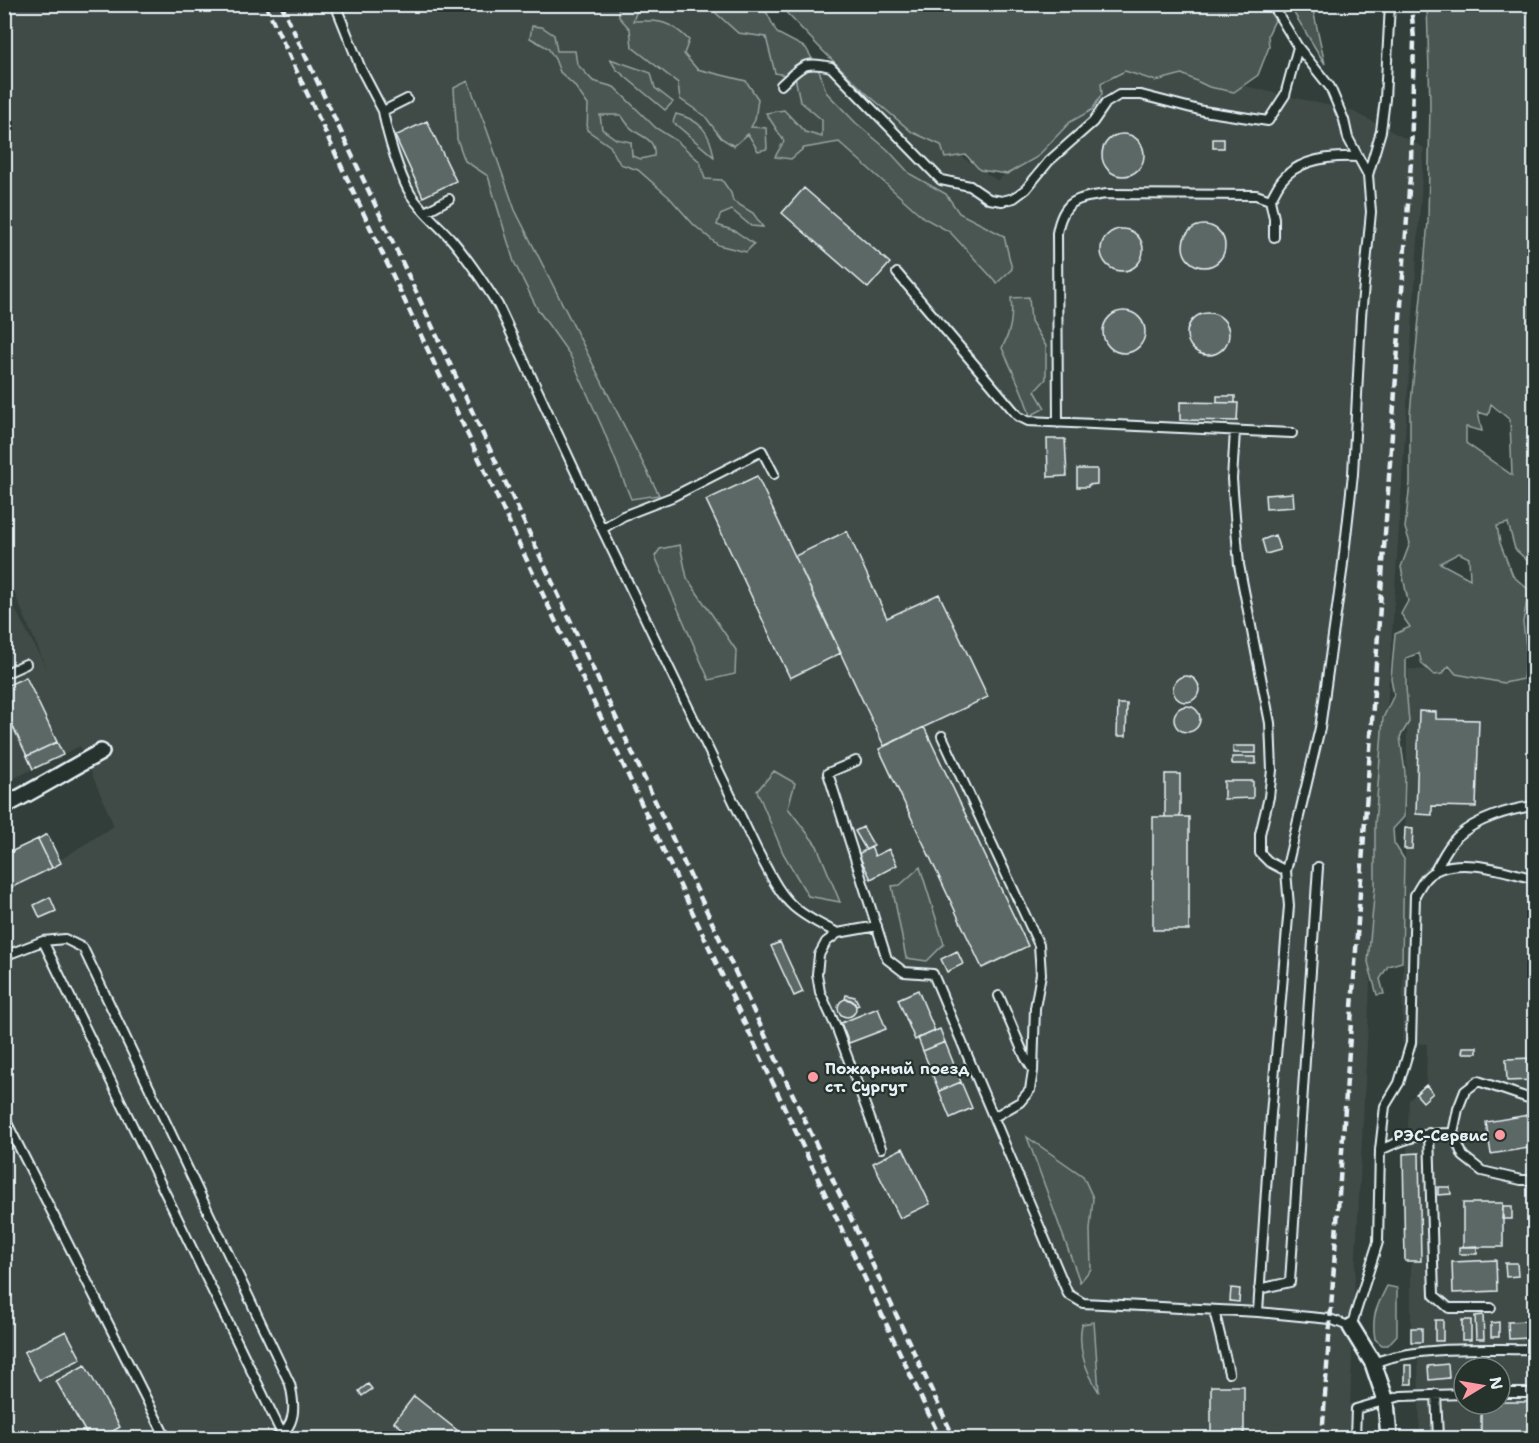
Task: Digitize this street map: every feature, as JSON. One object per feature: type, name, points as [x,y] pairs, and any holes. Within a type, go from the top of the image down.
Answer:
[{"type":"street","points":[[4,806],[101,752]]},
{"type":"street","points":[[1351,1328],[1372,1363],[1386,1401],[1389,1438]]},
{"type":"lane","points":[[335,4],[361,69],[383,111],[387,135],[410,194],[452,240],[480,276],[498,305],[602,529],[773,878],[793,906],[818,924],[838,933]]},
{"type":"lane","points":[[1272,4],[1298,47],[1330,87],[1344,120],[1348,138],[1368,175]]},
{"type":"lane","points":[[1258,1312],[1271,1114],[1289,906],[1286,871],[1320,728],[1345,550],[1353,474],[1361,316],[1371,212],[1368,175],[1381,131],[1390,4]]},
{"type":"lane","points":[[781,85],[801,66],[815,63],[831,67],[941,180],[970,186],[989,199],[1002,201],[1014,198],[1026,189],[1049,161],[1093,122],[1107,103],[1119,95],[1141,95],[1203,111],[1268,121],[1285,95],[1298,47]]},
{"type":"lane","points":[[383,111],[407,99]]},
{"type":"lane","points":[[1269,201],[1283,178],[1301,167],[1325,159],[1358,157]]},
{"type":"lane","points":[[1058,423],[1057,233],[1060,215],[1069,206],[1083,197],[1107,194],[1257,195],[1269,201],[1274,218],[1274,237]]},
{"type":"lane","points":[[425,213],[448,199]]},
{"type":"lane","points":[[897,273],[1018,416],[1028,422],[1292,433]]},
{"type":"lane","points":[[1235,431],[1232,479],[1239,565],[1270,723],[1272,770],[1269,798],[1260,834],[1260,853],[1269,862],[1286,871]]},
{"type":"lane","points":[[602,529],[623,516],[672,496],[762,451],[774,474]]},
{"type":"lane","points":[[4,674],[26,664]]},
{"type":"lane","points":[[942,736],[1039,945],[1041,974],[1035,1008],[1034,1071],[1030,1090],[1020,1102],[994,1117]]},
{"type":"lane","points":[[856,761],[828,773],[887,959],[904,972],[933,974],[1068,1294],[1083,1304],[1258,1312],[1330,1319],[1351,1328],[1378,1242],[1380,1150],[1385,1106],[1399,1083],[1411,1043],[1415,896],[1426,878],[1446,867],[1472,864],[1534,879]]},
{"type":"lane","points":[[1433,873],[1457,836],[1485,820],[1512,809],[1534,806]]},
{"type":"lane","points":[[1259,1289],[1290,1282],[1318,867]]},
{"type":"lane","points":[[877,926],[838,933],[826,942],[819,955],[817,974],[820,992],[837,1029],[881,1148]]},
{"type":"lane","points":[[4,956],[43,941],[65,939],[83,948],[290,1384],[294,1403],[292,1419],[279,1436],[43,941]]},
{"type":"lane","points":[[999,996],[1024,1057],[1034,1071]]},
{"type":"lane","points":[[1534,1100],[1478,1081],[1465,1091],[1458,1108],[1453,1133],[1463,1156],[1482,1171],[1521,1180],[1534,1180]]},
{"type":"lane","points":[[4,1117],[166,1438]]},
{"type":"lane","points":[[1380,1150],[1408,1137],[1429,1133],[1453,1133]]},
{"type":"lane","points":[[1429,1133],[1434,1294],[1449,1308],[1491,1308]]},
{"type":"lane","points":[[1214,1310],[1229,1373]]},
{"type":"lane","points":[[1372,1363],[1390,1356],[1415,1352],[1534,1349]]},
{"type":"lane","points":[[1512,1393],[1534,1392]]},
{"type":"lane","points":[[1436,1394],[1438,1438]]},
{"type":"lane","points":[[1355,1438],[1356,1410],[1401,1396],[1452,1394]]},
{"type":"shaded area","points":[[5,5],[733,5],[998,181],[1119,57],[1352,111],[1424,148],[1374,907],[1349,1438],[5,1438],[5,894],[114,826],[80,746],[5,783],[4,589],[47,669],[5,571]]},
{"type":"shaded area","points":[[618,5],[639,5],[633,21],[664,23],[676,29],[689,40],[684,54],[697,69],[746,81],[758,99],[755,120],[751,127],[766,128],[767,149],[758,151],[748,134],[734,146],[721,138],[705,116],[680,99],[678,83],[632,47],[630,29],[619,17]]},
{"type":"shaded area","points":[[707,5],[753,5],[767,13],[777,33],[806,48],[820,73],[826,92],[856,123],[888,150],[910,174],[946,194],[959,213],[1004,236],[1012,269],[997,283],[950,232],[924,218],[839,142],[804,148],[791,159],[775,157],[784,141],[766,113],[784,110],[805,132],[822,137],[822,120],[800,101],[795,77],[775,73],[766,37],[738,33]]},
{"type":"shaded area","points":[[779,5],[1265,5],[1275,20],[1268,35],[1269,47],[1258,75],[1234,92],[1209,87],[1182,74],[1156,81],[1125,71],[1101,83],[1102,94],[1092,110],[1070,122],[1037,157],[1007,174],[980,170],[966,155],[945,158],[941,145],[912,132],[866,93]]},
{"type":"shaded area","points":[[1289,5],[1312,5],[1325,64]]},
{"type":"shaded area","points":[[1427,5],[1534,5],[1534,567],[1515,549],[1508,523],[1497,526],[1500,543],[1513,576],[1529,590],[1523,622],[1527,655],[1523,679],[1504,683],[1456,674],[1449,666],[1442,674],[1434,675],[1422,664],[1419,653],[1406,658],[1409,722],[1400,737],[1405,772],[1404,817],[1393,829],[1394,843],[1404,859],[1402,962],[1388,966],[1380,979],[1384,994],[1377,995],[1368,962],[1375,887],[1375,825],[1383,718],[1394,695],[1391,678],[1395,634],[1410,627],[1401,614],[1408,601],[1401,567],[1410,543],[1405,528],[1410,483],[1410,414],[1428,222],[1430,103]],"holes":[[[1491,404],[1510,420],[1512,475],[1466,443],[1466,427],[1482,431],[1478,412],[1488,415]],[[1459,553],[1469,558],[1470,579],[1440,563]]]},
{"type":"shaded area","points":[[532,26],[542,27],[554,35],[557,51],[575,51],[577,64],[593,81],[614,87],[656,128],[677,141],[700,162],[705,179],[722,180],[731,193],[733,201],[753,213],[763,227],[751,226],[732,210],[720,215],[717,225],[735,231],[754,244],[746,252],[718,245],[694,225],[669,197],[638,170],[620,164],[610,146],[587,130],[588,105],[574,85],[560,72],[548,48],[530,38]],"holes":[[[600,115],[621,115],[634,131],[650,141],[654,156],[641,159],[632,156],[631,142],[616,139],[602,129]]]},
{"type":"shaded area","points":[[610,59],[651,73],[655,88],[673,102],[665,110],[616,69]]},
{"type":"shaded area","points":[[468,81],[515,210],[659,495],[631,499],[570,355],[538,310],[514,262],[488,176],[465,161],[457,139],[454,88]]},
{"type":"shaded area","points":[[676,114],[692,120],[703,128],[710,141],[714,157],[673,122]]},
{"type":"shaded area","points":[[1029,297],[1031,321],[1046,346],[1046,379],[1035,391],[1045,408],[1030,416],[1002,348],[1011,324],[1011,298]]},
{"type":"shaded area","points":[[680,545],[687,578],[736,650],[735,674],[709,680],[655,556],[660,549]]},
{"type":"shaded area","points":[[1408,669],[1534,674],[1534,1438],[1420,1438],[1418,1358],[1411,1345],[1411,1262],[1405,1261],[1403,1154],[1407,1153],[1409,1100],[1426,1085],[1427,1044],[1402,1043]]},
{"type":"shaded area","points":[[774,771],[795,783],[788,808],[817,846],[840,902],[808,896],[783,853],[757,791]]},
{"type":"shaded area","points":[[920,867],[944,944],[927,961],[906,958],[892,886],[900,885]]},
{"type":"shaded area","points":[[1027,1137],[1083,1176],[1093,1198],[1090,1230],[1091,1269],[1080,1282]]},
{"type":"shaded area","points":[[1387,1286],[1397,1288],[1397,1335],[1388,1345],[1382,1345],[1375,1339],[1374,1317]]},
{"type":"shaded area","points":[[1094,1322],[1099,1392],[1087,1368],[1081,1342],[1082,1324]]},
{"type":"building","points":[[427,121],[456,181],[423,197],[395,136]]},
{"type":"building","points":[[1123,134],[1131,135],[1138,140],[1143,147],[1143,163],[1138,170],[1131,175],[1123,176],[1115,175],[1108,170],[1103,163],[1102,155],[1103,147],[1108,140],[1115,135]]},
{"type":"building","points":[[1213,139],[1224,139],[1224,148],[1213,148]]},
{"type":"building","points":[[804,188],[890,263],[868,288],[782,213]]},
{"type":"building","points":[[1204,225],[1212,226],[1219,231],[1224,238],[1224,254],[1219,261],[1212,266],[1204,267],[1196,266],[1189,261],[1184,254],[1183,246],[1184,238],[1189,231],[1196,226]]},
{"type":"building","points":[[1122,229],[1130,230],[1137,235],[1142,242],[1142,258],[1137,265],[1130,270],[1122,271],[1114,270],[1107,265],[1102,258],[1101,250],[1102,242],[1107,235],[1114,230]]},
{"type":"building","points":[[1124,311],[1132,312],[1139,317],[1144,324],[1144,340],[1139,347],[1132,352],[1124,353],[1116,352],[1109,347],[1104,340],[1103,332],[1104,324],[1109,317],[1116,312]]},
{"type":"building","points":[[1208,313],[1216,314],[1223,319],[1228,326],[1228,342],[1223,349],[1216,354],[1208,355],[1200,354],[1193,349],[1188,342],[1187,334],[1188,326],[1193,319],[1200,314]]},
{"type":"building","points":[[1217,396],[1235,396],[1235,403],[1217,403]]},
{"type":"building","points":[[1180,402],[1238,403],[1237,421],[1180,420]]},
{"type":"building","points":[[1047,439],[1065,439],[1067,476],[1048,477]]},
{"type":"building","points":[[1077,469],[1097,469],[1097,484],[1077,487]]},
{"type":"building","points":[[757,476],[841,653],[790,678],[706,500]]},
{"type":"building","points":[[1293,493],[1294,507],[1266,509],[1265,495]]},
{"type":"building","points":[[847,531],[887,618],[939,594],[988,697],[884,746],[795,556]]},
{"type":"building","points":[[1275,535],[1280,550],[1266,554],[1262,540]]},
{"type":"building","points":[[1186,676],[1195,680],[1199,689],[1195,698],[1186,702],[1177,698],[1173,689],[1177,680]]},
{"type":"building","points":[[26,677],[57,742],[27,756],[4,708],[4,687]]},
{"type":"building","points":[[1118,704],[1127,704],[1126,736],[1117,736]]},
{"type":"building","points":[[1187,706],[1196,710],[1200,719],[1196,728],[1187,732],[1178,728],[1174,719],[1178,710]]},
{"type":"building","points":[[1419,711],[1436,712],[1436,719],[1479,720],[1476,807],[1432,806],[1432,815],[1416,814]]},
{"type":"building","points":[[924,727],[1028,946],[982,968],[879,749]]},
{"type":"building","points":[[57,742],[63,755],[33,769],[27,756]]},
{"type":"building","points":[[1233,746],[1256,746],[1256,753],[1233,753]]},
{"type":"building","points":[[1232,757],[1256,757],[1256,764],[1232,764]]},
{"type":"building","points":[[1165,774],[1180,774],[1180,817],[1165,817]]},
{"type":"building","points":[[1224,781],[1253,781],[1253,798],[1224,799]]},
{"type":"building","points":[[1153,817],[1189,817],[1189,930],[1153,930]]},
{"type":"building","points":[[863,827],[874,846],[866,850],[855,831]]},
{"type":"building","points":[[1405,828],[1413,829],[1412,849],[1404,849]]},
{"type":"building","points":[[47,834],[61,863],[52,868],[38,839]]},
{"type":"building","points":[[38,839],[52,868],[4,891],[4,855]]},
{"type":"building","points":[[871,847],[875,856],[889,849],[897,865],[871,879],[858,854]]},
{"type":"building","points":[[50,897],[56,911],[40,918],[34,905]]},
{"type":"building","points":[[780,942],[803,992],[794,996],[771,946]]},
{"type":"building","points":[[957,951],[963,964],[947,972],[941,959]]},
{"type":"building","points":[[918,990],[935,1031],[915,1040],[898,999]]},
{"type":"building","points":[[846,995],[855,997],[859,1005],[856,1006],[852,1001],[845,999]]},
{"type":"building","points":[[847,999],[853,1002],[856,1008],[853,1014],[847,1017],[841,1014],[838,1008],[841,1002]]},
{"type":"building","points":[[878,1008],[886,1029],[849,1043],[841,1023]]},
{"type":"building","points":[[940,1029],[945,1042],[923,1051],[918,1038]]},
{"type":"building","points":[[945,1042],[961,1082],[939,1091],[923,1051]]},
{"type":"building","points":[[1463,1047],[1477,1047],[1477,1053],[1462,1053]]},
{"type":"building","points":[[1534,1058],[1534,1080],[1507,1081],[1506,1059]]},
{"type":"building","points":[[961,1082],[972,1108],[950,1118],[939,1091]]},
{"type":"building","points":[[1426,1085],[1433,1093],[1423,1102],[1416,1094]]},
{"type":"building","points":[[1534,1114],[1534,1147],[1491,1154],[1486,1122]]},
{"type":"building","points":[[903,1148],[930,1204],[900,1218],[873,1163]]},
{"type":"building","points":[[1419,1153],[1421,1261],[1405,1261],[1403,1154]]},
{"type":"building","points":[[1438,1187],[1450,1187],[1451,1194],[1438,1195]]},
{"type":"building","points":[[1463,1203],[1503,1203],[1503,1247],[1463,1247]]},
{"type":"building","points":[[1503,1206],[1512,1206],[1512,1219],[1502,1219]]},
{"type":"building","points":[[1477,1246],[1477,1254],[1459,1254],[1459,1247]]},
{"type":"building","points":[[1496,1260],[1497,1291],[1453,1293],[1452,1262]]},
{"type":"building","points":[[1505,1263],[1517,1263],[1518,1276],[1506,1277]]},
{"type":"building","points":[[1231,1288],[1240,1289],[1239,1302],[1230,1301]]},
{"type":"building","points":[[1483,1315],[1484,1339],[1476,1339],[1475,1316]]},
{"type":"building","points":[[1435,1320],[1443,1320],[1443,1341],[1435,1341]]},
{"type":"building","points":[[1462,1320],[1471,1320],[1471,1340],[1462,1340]]},
{"type":"building","points":[[1529,1321],[1530,1338],[1509,1339],[1508,1322]]},
{"type":"building","points":[[1499,1322],[1499,1337],[1491,1337],[1491,1323]]},
{"type":"building","points":[[1411,1328],[1422,1328],[1422,1342],[1411,1342]]},
{"type":"building","points":[[66,1331],[81,1359],[39,1380],[24,1352]]},
{"type":"building","points":[[1448,1364],[1449,1378],[1429,1380],[1428,1366]]},
{"type":"building","points":[[85,1365],[120,1427],[101,1438],[89,1438],[56,1381]]},
{"type":"building","points":[[1405,1365],[1412,1365],[1412,1384],[1405,1384]]},
{"type":"building","points":[[368,1384],[372,1389],[362,1396],[359,1391]]},
{"type":"building","points":[[1211,1386],[1244,1386],[1244,1438],[1211,1438]]},
{"type":"building","points":[[414,1396],[467,1438],[415,1438],[394,1422]]},
{"type":"building","points":[[1512,1402],[1534,1402],[1534,1438],[1481,1438],[1481,1416],[1512,1416]]},
{"type":"railway","points":[[265,4],[940,1438]]},
{"type":"railway","points":[[281,4],[954,1438]]},
{"type":"railway","points":[[1322,1438],[1411,161],[1414,40],[1411,4]]},
{"type":"place","name":"Пожарный поезд ст. Сургут","points":[[813,1077]]},
{"type":"place","name":"РЭС-Сервис","points":[[1500,1135]]}]
